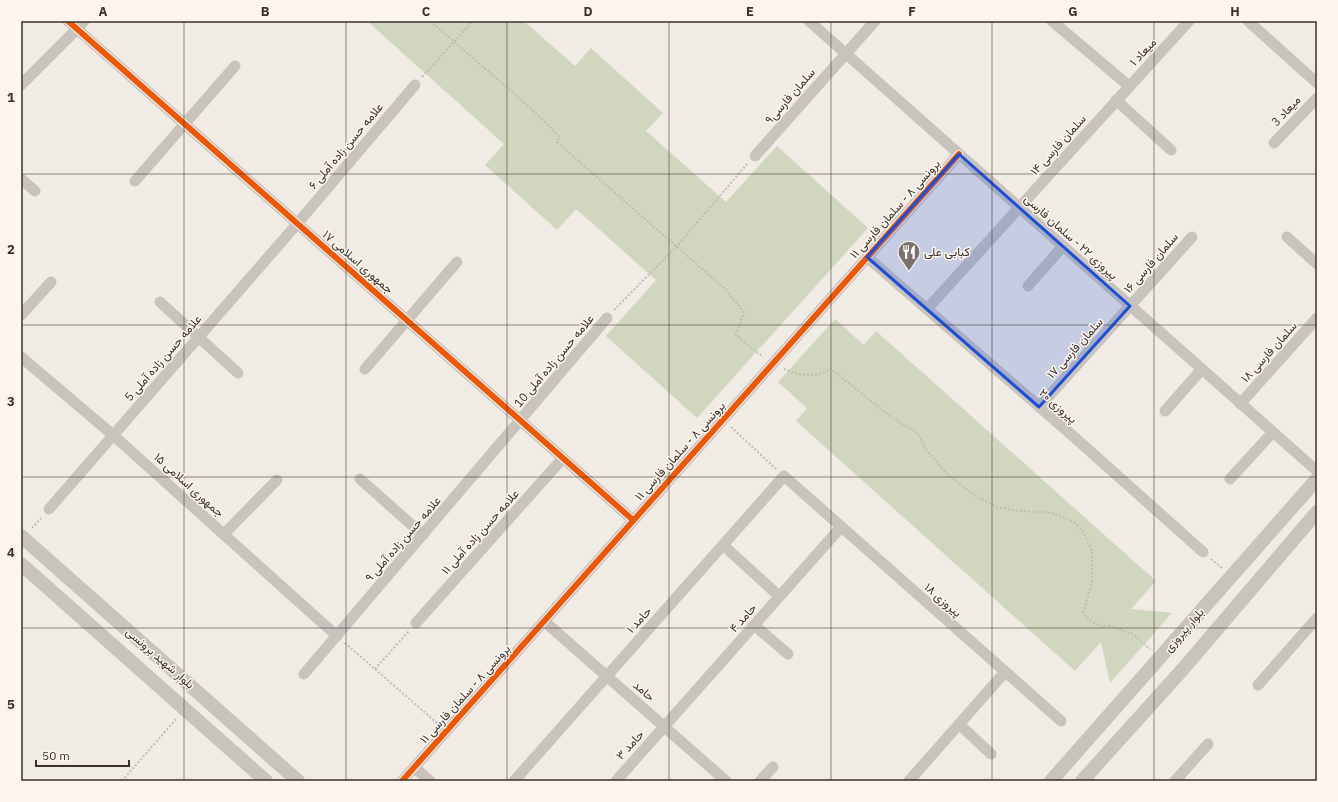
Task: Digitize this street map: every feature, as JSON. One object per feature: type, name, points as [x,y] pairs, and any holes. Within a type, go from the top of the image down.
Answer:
[{"type":"street","name":"جمهوری اسلامی ۱۷","points":[[68,21],[81,25],[185,124],[633,520]]},
{"type":"street","name":"پیروزی ۲۲ - سلمان فارسی","points":[[809,21],[1317,472]]},
{"type":"street","name":"سلمان فارسی۹","points":[[755,156],[875,21]]},
{"type":"street","points":[[1052,21],[1129,86]]},
{"type":"street","name":"میعاد ۱","points":[[1116,100],[1189,21]]},
{"type":"street","points":[[1248,21],[1317,83]]},
{"type":"street","points":[[21,85],[81,25]]},
{"type":"street","points":[[135,181],[235,66]]},
{"type":"street","name":"علامه حسن زاده آملی ۶","points":[[297,224],[415,85]]},
{"type":"street","name":"میعاد 3","points":[[1274,143],[1317,98]]},
{"type":"street","points":[[1116,100],[1171,150]]},
{"type":"street","name":"سلمان فارسی ۱۴","points":[[927,309],[1116,100]]},
{"type":"street","name":"برونسی ۸ - سلمان فارسی ۱۱","points":[[402,781],[959,154]]},
{"type":"street","points":[[21,179],[35,192]]},
{"type":"street","name":"علامه حسن زاده آملی 5","points":[[49,509],[297,224]]},
{"type":"street","name":"سلمان فارسی ۱۶","points":[[1130,306],[1192,237]]},
{"type":"street","points":[[1287,237],[1317,264]]},
{"type":"street","points":[[1028,286],[1063,246]]},
{"type":"street","name":"پیروزی ۲۰","points":[[868,257],[1203,552]]},
{"type":"street","points":[[364,369],[457,262]]},
{"type":"street","points":[[21,314],[51,282]]},
{"type":"street","points":[[160,302],[238,373]]},
{"type":"street","name":"سلمان فارسی ۱۷","points":[[1039,407],[1130,306]]},
{"type":"street","name":"علامه حسن زاده آملی 10","points":[[520,421],[606,318]]},
{"type":"street","name":"سلمان فارسی ۱۸","points":[[1240,404],[1317,318]]},
{"type":"street","name":"جمهوری اسلامی ۱۵","points":[[21,357],[113,435],[337,636]]},
{"type":"street","points":[[1165,411],[1202,370]]},
{"type":"street","name":"علامه حسن زاده آملی ۹","points":[[304,674],[520,421]]},
{"type":"street","points":[[1230,480],[1273,432]]},
{"type":"street","name":"علامه حسن زاده آملی ۱۱","points":[[416,623],[563,458]]},
{"type":"street","name":"پیروزی ۱۸","points":[[784,476],[1061,721]]},
{"type":"street","name":"حامد ۱","points":[[514,781],[784,476]]},
{"type":"street","points":[[360,479],[423,535]]},
{"type":"street","points":[[224,534],[278,480]]},
{"type":"street","name":"بلوار پیروزی","points":[[1051,781],[1317,480]]},
{"type":"street","name":"بلوار پیروزی","points":[[1082,781],[1183,669],[1317,512]]},
{"type":"street","name":"حامد ۴","points":[[664,726],[841,527]]},
{"type":"street","name":"بلوار شهید برونسی","points":[[22,537],[298,781]]},
{"type":"street","points":[[723,545],[779,596]]},
{"type":"street","name":"بلوار شهید برونسی","points":[[21,564],[266,781]]},
{"type":"street","points":[[1258,685],[1317,618]]},
{"type":"street","name":"حامد","points":[[544,621],[726,781]]},
{"type":"street","points":[[754,625],[788,654]]},
{"type":"street","points":[[909,781],[1005,672]]},
{"type":"street","points":[[959,724],[991,754]]},
{"type":"street","name":"حامد ۳","points":[[616,781],[664,726]]},
{"type":"street","points":[[1174,781],[1208,744]]},
{"type":"street","points":[[414,767],[430,781]]},
{"type":"street","points":[[760,781],[773,767]]},
{"type":"path","points":[[430,21],[526,104],[560,137],[557,142],[725,289],[744,312],[736,335],[772,364],[795,373],[810,376],[827,371],[830,368],[890,417],[918,433],[925,448],[946,474],[974,495],[998,508],[1052,513],[1074,522],[1082,530],[1092,551],[1092,582],[1083,614],[1090,621],[1101,626],[1109,626],[1133,634],[1160,657]]},
{"type":"path","points":[[415,85],[474,21]]},
{"type":"path","points":[[606,318],[676,246],[755,156]]},
{"type":"path","points":[[723,420],[784,476]]},
{"type":"path","points":[[22,537],[49,509]]},
{"type":"path","points":[[1203,552],[1232,576]]},
{"type":"path","points":[[375,669],[416,623]]},
{"type":"path","points":[[337,636],[447,732]]},
{"type":"path","points":[[122,781],[184,709]]},
{"type":"highlighted area","points":[[959,154],[1130,306],[1039,407],[867,257]]},
{"type":"green space","points":[[367,21],[524,21],[575,66],[591,48],[663,113],[646,131],[726,202],[777,146],[868,228],[697,418],[606,336],[656,280],[576,209],[557,230],[485,165],[504,144]]},
{"type":"green space","points":[[835,319],[864,345],[876,331],[1156,581],[1131,609],[1172,613],[1110,683],[1101,642],[1075,671],[796,421],[807,408],[778,382]]},
{"type":"cycle path","points":[[68,21],[633,520]]},
{"type":"cycle path","points":[[402,781],[959,154]]},
{"type":"place","name":"کبابی علی","points":[[909,272]]}]
